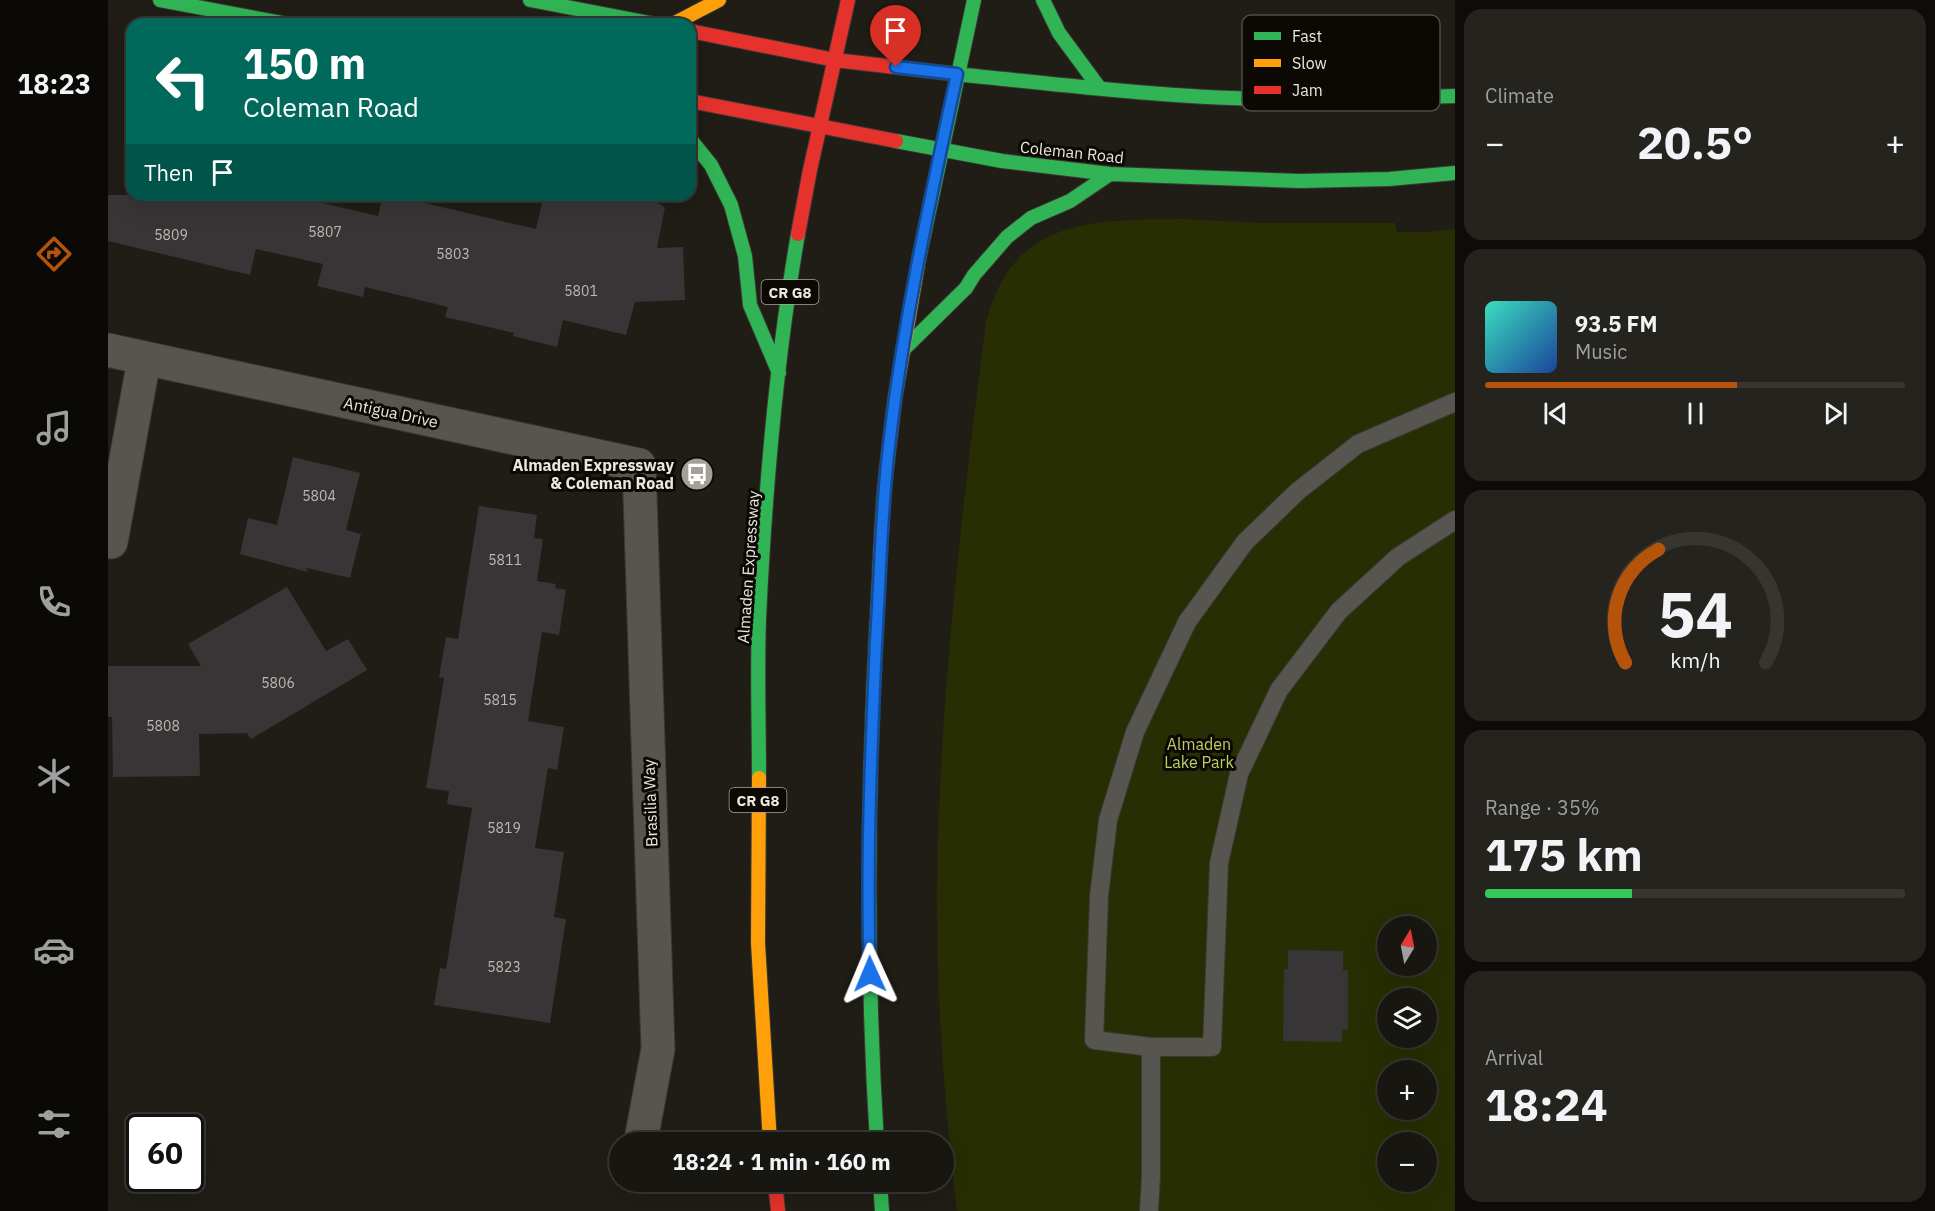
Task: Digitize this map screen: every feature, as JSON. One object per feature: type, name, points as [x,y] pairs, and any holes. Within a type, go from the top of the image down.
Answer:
[{"type":"main road","points":[[160,0],[255,18]]},
{"type":"main road","points":[[530,0],[624,18]]},
{"type":"main road","points":[[684,18],[719,0]]},
{"type":"main road","name":"Almaden Expressway","points":[[769,1132],[758,943],[759,632],[770,458],[794,259],[848,0]]},
{"type":"main road","points":[[877,1132],[869,952],[873,708],[888,456],[903,350],[941,150],[974,0]]},
{"type":"main road","points":[[1043,0],[1046,12],[1054,26],[1098,86]]},
{"type":"main road","points":[[696,32],[835,60],[957,74],[1242,98]]},
{"type":"main road","points":[[1440,96],[1455,96]]},
{"type":"main road","name":"Coleman Road","points":[[696,102],[820,128],[1002,161],[1110,174],[1300,181],[1389,179],[1455,173]]},
{"type":"main road","points":[[696,146],[711,165],[731,205],[745,256],[750,305],[779,373]]},
{"type":"main road","points":[[903,350],[966,288],[974,275],[1007,237],[1031,218],[1070,201],[1110,174]]},
{"type":"main road","points":[[776,1192],[778,1211]]},
{"type":"main road","points":[[881,1192],[882,1211]]},
{"type":"street","name":"Antigua Drive","points":[[108,350],[144,360],[639,465]]},
{"type":"street","points":[[111,542],[144,360]]},
{"type":"street","name":"Brasilia Way","points":[[639,465],[658,1049],[642,1132]]},
{"type":"lane","points":[[1455,402],[1358,444],[1298,491],[1245,542],[1187,622],[1140,722],[1108,820],[1099,896],[1094,1040],[1151,1047],[1212,1047],[1219,863],[1239,774],[1279,690],[1338,611],[1398,557],[1455,520]]},
{"type":"lane","points":[[1149,1211],[1151,1047]]},
{"type":"green space","name":"Almaden Lake Park","points":[[1182,219],[1263,223],[1395,223],[1397,232],[1455,229],[1455,1211],[957,1211],[954,1184],[954,1132],[948,1132],[939,1005],[937,881],[939,811],[947,671],[986,322],[998,288],[1015,262],[1036,244],[1060,232],[1117,221]]},
{"type":"building","points":[[108,195],[126,195],[126,201],[314,201],[378,216],[382,201],[417,201],[536,229],[543,201],[654,201],[665,207],[657,248],[683,247],[685,300],[635,302],[626,335],[563,320],[557,347],[513,336],[514,333],[445,317],[448,307],[365,287],[363,297],[317,286],[323,264],[256,249],[250,275],[108,241]]},
{"type":"building","points":[[293,457],[360,473],[346,530],[361,534],[350,578],[306,568],[308,572],[240,554],[248,518],[277,525]]},
{"type":"building","points":[[479,506],[537,515],[534,538],[543,539],[537,581],[556,584],[555,588],[566,590],[559,635],[542,632],[528,721],[564,727],[557,770],[548,768],[535,848],[564,852],[554,917],[566,919],[550,1023],[434,1005],[440,968],[446,969],[472,808],[447,804],[449,791],[426,788],[444,678],[439,677],[446,637],[458,639]]},
{"type":"building","points":[[287,587],[326,651],[348,639],[367,670],[251,739],[247,733],[199,734],[200,776],[113,777],[112,717],[108,717],[108,666],[201,666],[188,644]]},
{"type":"building","points":[[1288,950],[1343,951],[1343,970],[1348,970],[1348,1030],[1342,1029],[1342,1042],[1283,1041],[1284,969],[1288,969]]},
{"type":"traffic: fast","points":[[160,0],[255,18]]},
{"type":"traffic: fast","points":[[530,0],[624,18]]},
{"type":"traffic: fast","points":[[919,258],[974,0]]},
{"type":"traffic: fast","points":[[1043,0],[1059,33],[1098,86]]},
{"type":"traffic: fast","points":[[955,74],[1107,90],[1242,99]]},
{"type":"traffic: fast","points":[[1440,96],[1455,96]]},
{"type":"traffic: fast","points":[[896,141],[1002,161],[1110,174],[1300,181],[1389,179],[1455,173]]},
{"type":"traffic: fast","points":[[696,146],[711,165],[731,205],[745,256],[750,305],[779,373]]},
{"type":"traffic: fast","points":[[903,350],[966,288],[974,275],[1007,237],[1031,218],[1070,201],[1110,174]]},
{"type":"traffic: fast","points":[[759,778],[758,639],[761,571],[772,426],[783,329],[798,234]]},
{"type":"traffic: fast","points":[[876,1132],[871,1012],[869,880],[871,749],[886,473]]},
{"type":"traffic: fast","points":[[881,1192],[882,1211]]},
{"type":"traffic: slow","points":[[684,18],[719,0]]},
{"type":"traffic: slow","points":[[886,473],[895,398],[919,258]]},
{"type":"traffic: slow","points":[[759,778],[758,943],[769,1132]]},
{"type":"traffic: jam","points":[[798,234],[848,0]]},
{"type":"traffic: jam","points":[[696,32],[835,60],[955,74]]},
{"type":"traffic: jam","points":[[696,102],[896,141]]},
{"type":"traffic: jam","points":[[776,1192],[778,1211]]},
{"type":"place","name":"Almaden Expressway & Coleman Road","points":[[697,474]]},
{"type":"route","points":[[870,974],[870,807],[873,708],[888,456],[903,350],[931,197],[957,74],[896,67]]}]
